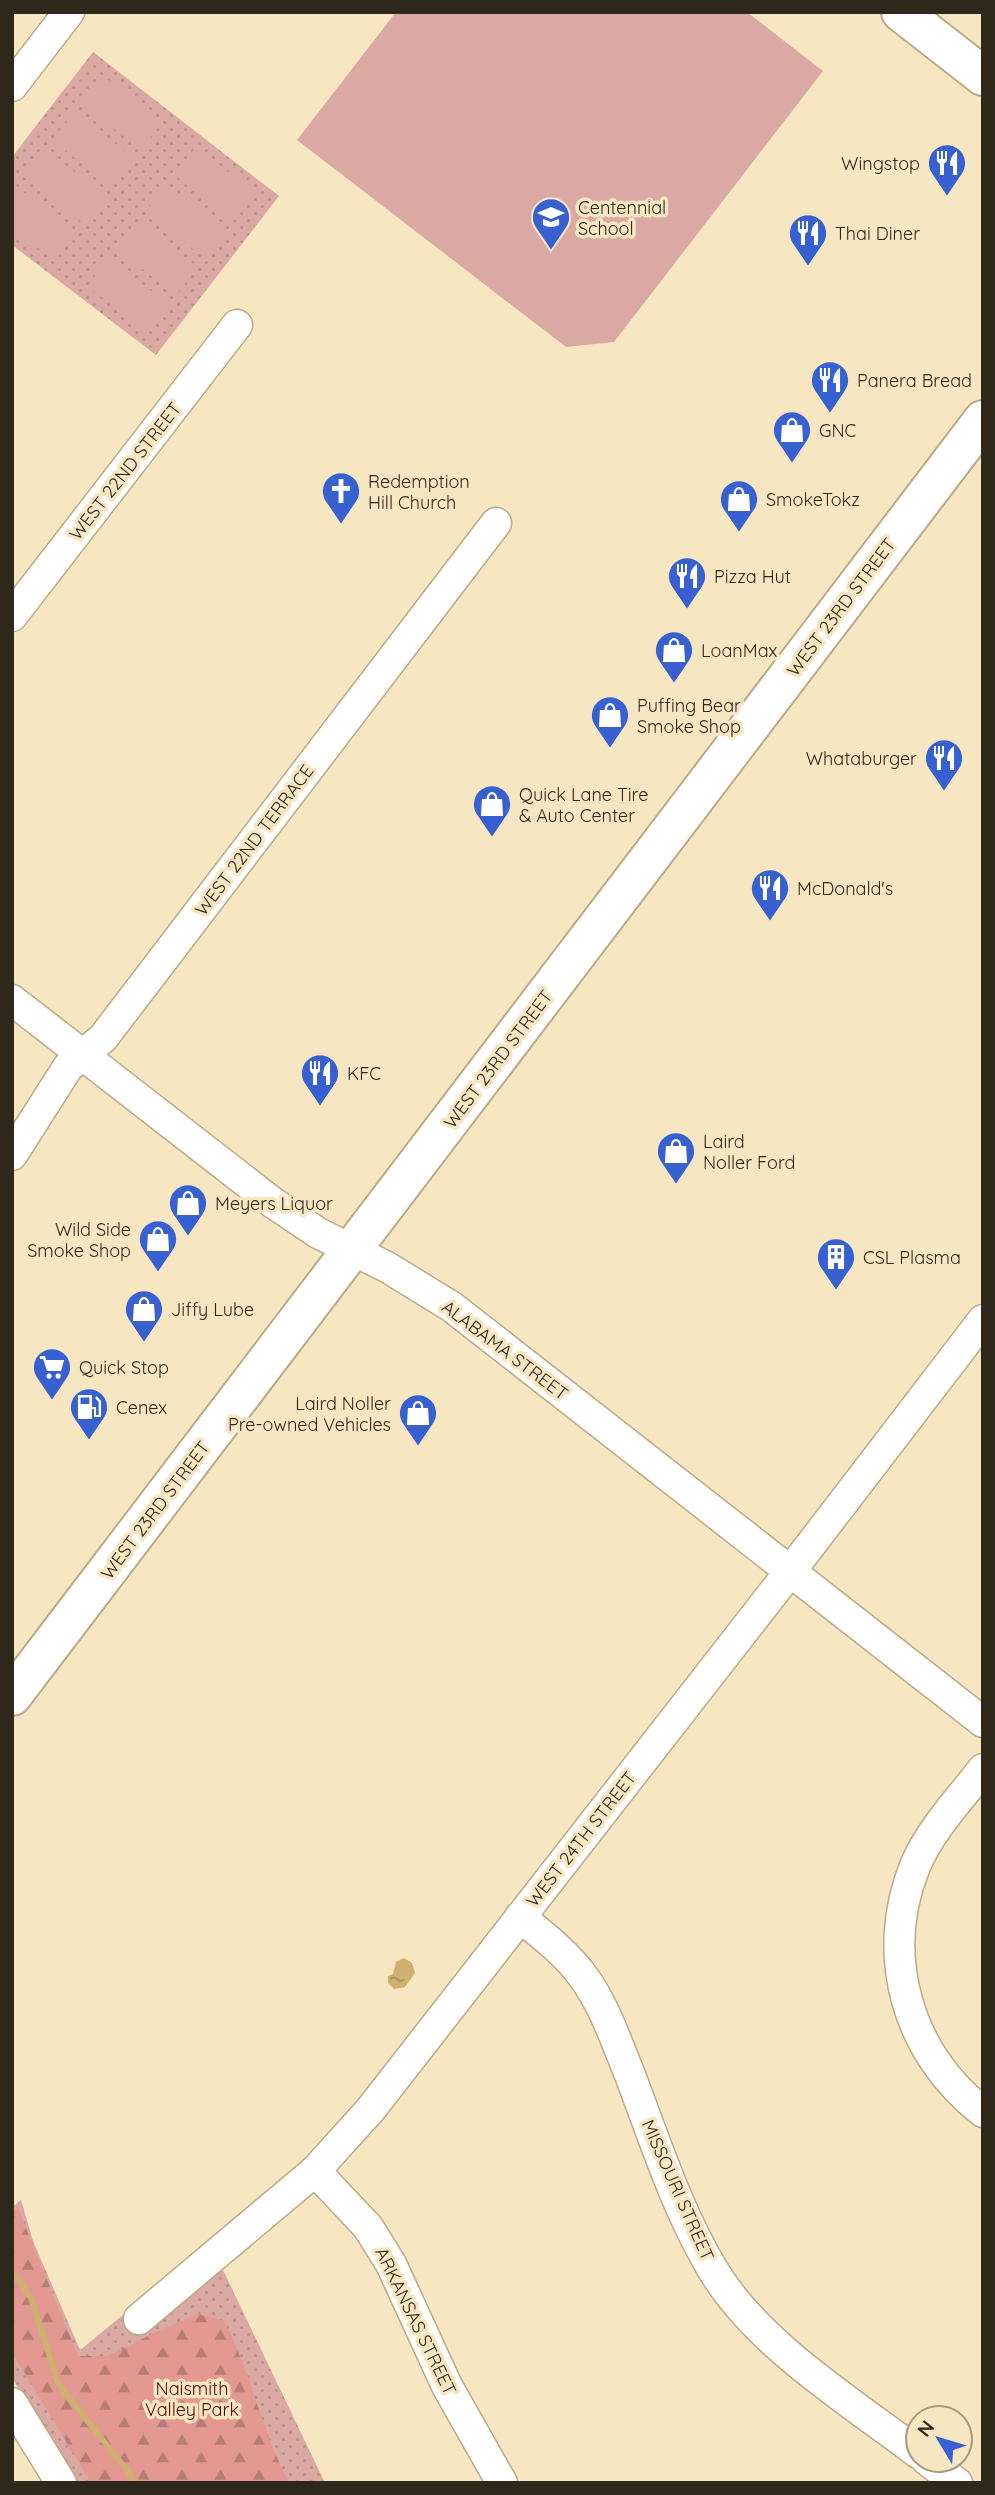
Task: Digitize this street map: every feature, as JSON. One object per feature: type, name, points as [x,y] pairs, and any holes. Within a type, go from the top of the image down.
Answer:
[{"type":"main road","points":[[901,12],[983,76]]},
{"type":"main road","name":"WEST 23RD STREET","points":[[12,1696],[983,420]]},
{"type":"street","points":[[12,86],[69,12]]},
{"type":"street","name":"WEST 22ND STREET","points":[[12,616],[237,325]]},
{"type":"street","name":"WEST 22ND TERRACE","points":[[12,1155],[68,1067],[103,1038],[496,523]]},
{"type":"street","name":"ALABAMA STREET","points":[[12,1000],[272,1202],[318,1233],[387,1267],[452,1307],[983,1722]]},
{"type":"street","name":"WEST 24TH STREET","points":[[139,2319],[315,2171],[371,2109],[983,1320]]},
{"type":"street","points":[[983,1769],[932,1835],[916,1864],[905,1898],[900,1962],[913,2020],[931,2057],[956,2087],[983,2112]]},
{"type":"street","name":"MISSOURI STREET","points":[[520,1917],[561,1951],[582,1975],[600,2003],[698,2244],[732,2298],[796,2360],[904,2442]]},
{"type":"street","name":"ARKANSAS STREET","points":[[315,2171],[368,2227],[391,2264],[447,2386],[502,2483]]},
{"type":"street","points":[[12,2403],[61,2483]]},
{"type":"green space","points":[[396,12],[747,12],[823,71],[614,342],[566,347],[297,140]]},
{"type":"green space","points":[[93,52],[279,196],[156,355],[12,245],[12,157]]},
{"type":"green space","points":[[102,75],[163,122],[141,150],[81,103]]},
{"type":"green space","points":[[74,112],[134,158],[112,187],[52,140]]},
{"type":"green space","points":[[196,147],[256,193],[234,221],[174,175]]},
{"type":"green space","points":[[45,149],[106,196],[84,224],[23,177]]},
{"type":"green space","points":[[167,184],[227,230],[205,258],[145,212]]},
{"type":"green space","points":[[16,186],[76,233],[55,261],[12,228],[12,191]]},
{"type":"green space","points":[[138,221],[198,267],[176,295],[116,249]]},
{"type":"green space","points":[[108,258],[169,304],[147,332],[87,286]]},
{"type":"green space","name":"Naismith Valley Park","points":[[21,2200],[33,2241],[80,2350],[129,2310],[222,2268],[325,2483],[77,2483],[12,2378],[12,2207]]},
{"type":"green space","name":"Naismith Valley Park","points":[[18,2208],[78,2356],[108,2356],[198,2314],[224,2321],[289,2483],[91,2483],[12,2352],[12,2213]]},
{"type":"water","points":[[404,1958],[412,1963],[415,1973],[405,1987],[394,1989],[388,1983],[388,1976],[393,1974],[396,1962]]},
{"type":"waterway","points":[[12,2271],[31,2298],[59,2385],[137,2483]]},
{"type":"place","name":"Wingstop","points":[[947,197]]},
{"type":"place","name":"Centennial School","points":[[551,251]]},
{"type":"place","name":"Thai Diner","points":[[808,267]]},
{"type":"place","name":"Panera Bread","points":[[830,414]]},
{"type":"place","name":"GNC","points":[[792,464]]},
{"type":"place","name":"Redemption Hill Church","points":[[341,525]]},
{"type":"place","name":"SmokeTokz","points":[[739,533]]},
{"type":"place","name":"Pizza Hut","points":[[687,610]]},
{"type":"place","name":"LoanMax","points":[[674,684]]},
{"type":"place","name":"Puffing Bear Smoke Shop","points":[[610,749]]},
{"type":"place","name":"Whataburger","points":[[944,792]]},
{"type":"place","name":"Quick Lane Tire & Auto Center","points":[[492,838]]},
{"type":"place","name":"McDonald's","points":[[770,922]]},
{"type":"place","name":"KFC","points":[[320,1107]]},
{"type":"place","name":"Laird Noller Ford","points":[[676,1185]]},
{"type":"place","name":"Meyers Liquor","points":[[188,1237]]},
{"type":"place","name":"Wild Side Smoke Shop","points":[[158,1273]]},
{"type":"place","name":"CSL Plasma","points":[[836,1291]]},
{"type":"place","name":"Jiffy Lube","points":[[144,1343]]},
{"type":"place","name":"Quick Stop","points":[[52,1401]]},
{"type":"place","name":"Cenex","points":[[89,1441]]},
{"type":"place","name":"Laird Noller Pre-owned Vehicles","points":[[418,1447]]}]
